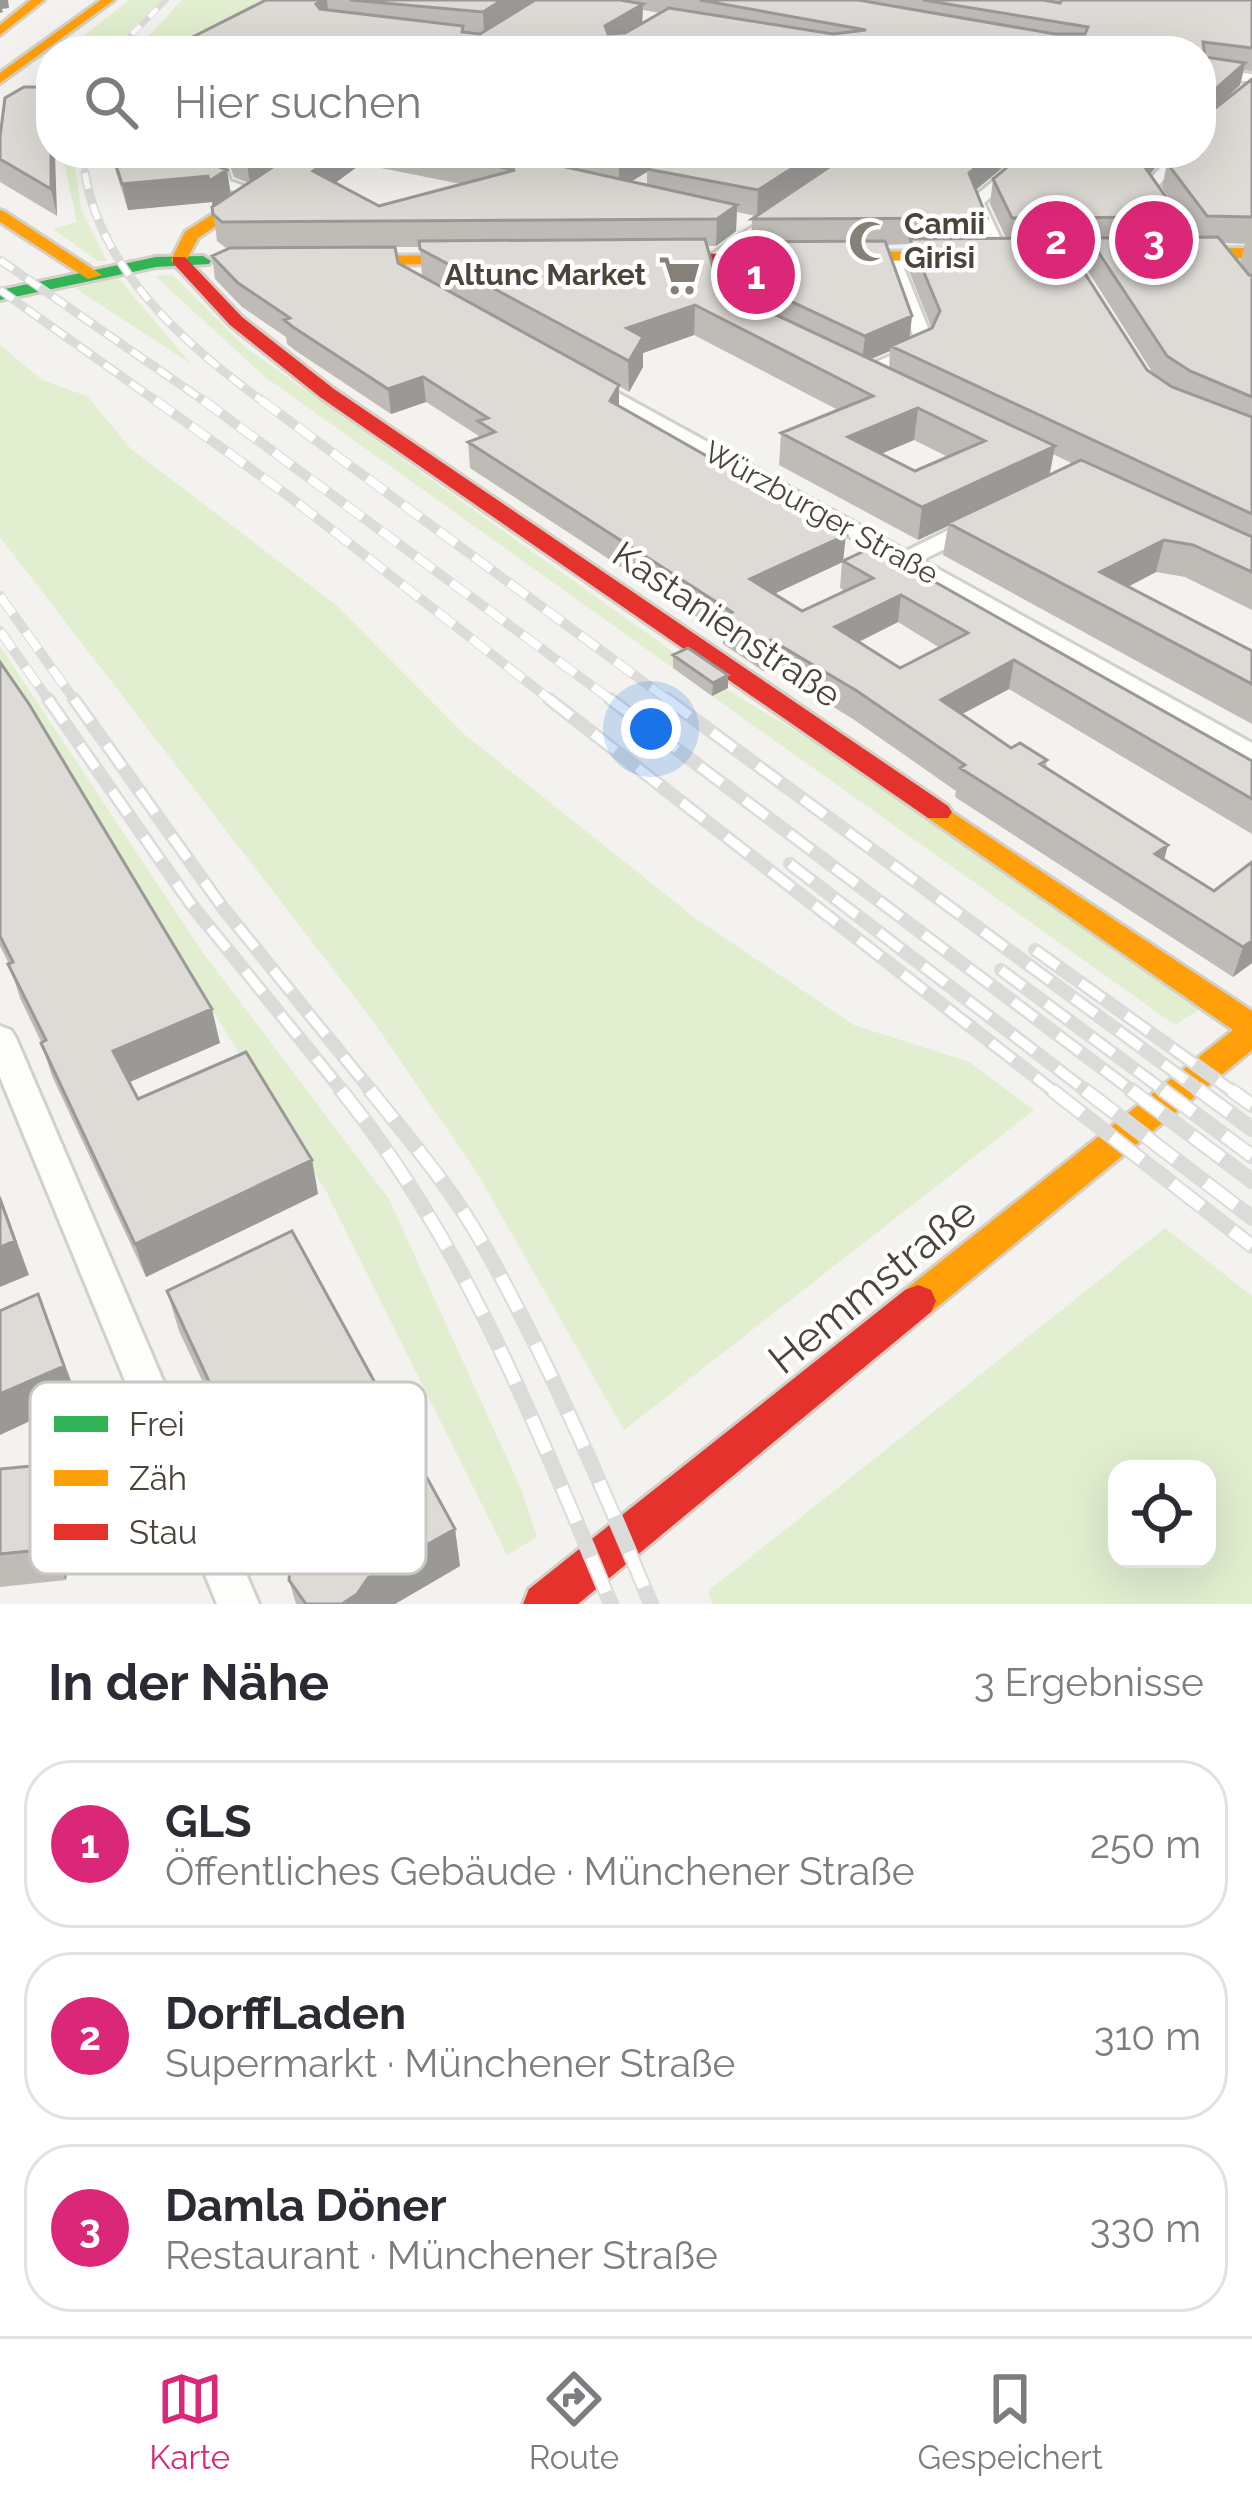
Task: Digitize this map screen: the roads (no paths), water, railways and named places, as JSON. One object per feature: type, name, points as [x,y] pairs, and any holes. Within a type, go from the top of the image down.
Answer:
[{"type":"main road","points":[[0,31],[38,0]]},
{"type":"main road","points":[[0,60],[85,0]]},
{"type":"main road","points":[[59,36],[108,0]]},
{"type":"main road","points":[[0,79],[36,53]]},
{"type":"main road","points":[[0,107],[36,58]]},
{"type":"main road","points":[[178,260],[191,235],[294,168]]},
{"type":"main road","points":[[0,215],[94,274]]},
{"type":"main road","points":[[622,259],[1252,253]]},
{"type":"main road","points":[[0,295],[178,260],[232,261]]},
{"type":"main road","name":"Kastanienstraße","points":[[178,260],[236,321],[327,393],[1252,1029]]},
{"type":"main road","points":[[316,261],[410,271],[484,260]]},
{"type":"main road","name":"Hemmstraße","points":[[544,1604],[1252,1029]]},
{"type":"street","points":[[1216,73],[1252,81],[1235,101]]},
{"type":"street","points":[[218,168],[223,184],[254,194]]},
{"type":"street","points":[[1001,256],[976,202],[1018,168]]},
{"type":"street","points":[[1168,168],[1148,188],[1207,254],[1238,279]]},
{"type":"street","points":[[752,324],[726,309],[714,258],[797,202]]},
{"type":"street","points":[[739,222],[762,227]]},
{"type":"street","points":[[1065,255],[1081,281]]},
{"type":"street","points":[[860,376],[921,349],[923,338],[891,256]]},
{"type":"street","points":[[838,365],[881,386]]},
{"type":"street","name":"Würzburger Straße","points":[[575,375],[1252,754]]},
{"type":"street","points":[[905,560],[997,515]]},
{"type":"street","points":[[0,1038],[145,1382]]},
{"type":"street","points":[[225,1574],[238,1604]]},
{"type":"railway","points":[[130,36],[166,0]]},
{"type":"railway","points":[[85,168],[86,176]]},
{"type":"railway","points":[[85,173],[94,209],[129,275],[178,332],[264,402]]},
{"type":"railway","points":[[0,260],[207,403]]},
{"type":"railway","points":[[0,290],[159,403]]},
{"type":"railway","points":[[155,400],[286,494],[553,702]]},
{"type":"railway","points":[[203,400],[614,702]]},
{"type":"railway","points":[[264,402],[671,702]]},
{"type":"railway","points":[[0,596],[76,702]]},
{"type":"railway","points":[[0,631],[50,702]]},
{"type":"railway","points":[[48,699],[190,903],[344,1093]]},
{"type":"railway","points":[[74,699],[223,908],[373,1093]]},
{"type":"railway","points":[[549,699],[1056,1093]]},
{"type":"railway","points":[[610,699],[614,702]]},
{"type":"railway","points":[[667,699],[1203,1093]]},
{"type":"railway","points":[[614,702],[1135,1093]]},
{"type":"railway","points":[[790,864],[1089,1093]]},
{"type":"railway","points":[[1035,950],[1235,1093]]},
{"type":"railway","points":[[1001,970],[1167,1093]]},
{"type":"railway","points":[[341,1090],[385,1149],[461,1273],[525,1402],[611,1604]]},
{"type":"railway","points":[[370,1090],[445,1185],[484,1246],[573,1422],[651,1604]]},
{"type":"railway","points":[[1052,1090],[1252,1246]]},
{"type":"railway","points":[[1085,1090],[1252,1218]]},
{"type":"railway","points":[[1131,1090],[1252,1181]]},
{"type":"railway","points":[[1163,1090],[1252,1156]]},
{"type":"railway","points":[[1199,1090],[1252,1129]]},
{"type":"railway","points":[[1231,1090],[1252,1105]]},
{"type":"place","name":"DorffLaden","points":[[1056,240]]},
{"type":"place","name":"Damla Döner","points":[[1154,240]]},
{"type":"place","name":"Camii Girisi","points":[[870,241]]},
{"type":"place","name":"Altunc Market","points":[[680,275]]},
{"type":"place","name":"GLS","points":[[756,275]]}]
